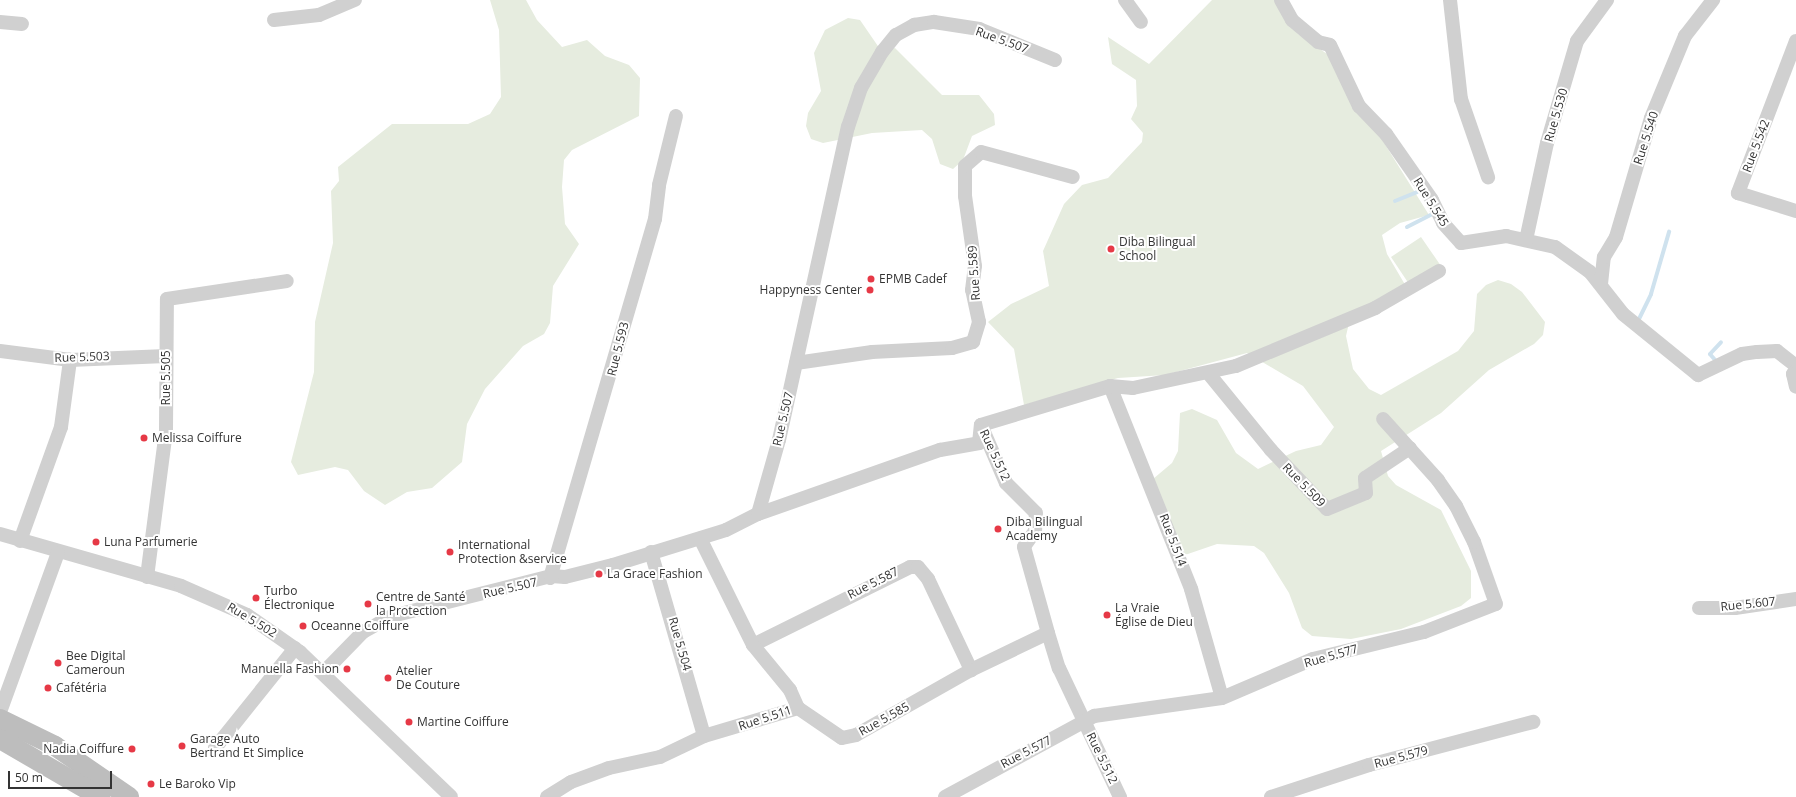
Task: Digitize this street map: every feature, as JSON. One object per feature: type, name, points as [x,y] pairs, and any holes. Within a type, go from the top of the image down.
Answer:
[{"type":"main road","points":[[0,719],[55,746],[129,797]]},
{"type":"main road","points":[[0,740],[100,797]]},
{"type":"street","points":[[274,20],[319,15],[355,0]]},
{"type":"street","points":[[1125,0],[1141,22]]},
{"type":"street","name":"Rue 5.545","points":[[1281,0],[1292,20],[1318,42],[1330,45],[1359,106],[1386,134],[1443,223],[1461,243],[1506,236],[1555,247],[1601,284],[1623,314],[1698,376],[1742,354],[1757,352],[1777,352],[1796,366]]},
{"type":"street","points":[[1450,0],[1461,99],[1488,177]]},
{"type":"street","name":"Rue 5.530","points":[[1526,240],[1547,143],[1577,41],[1607,0]]},
{"type":"street","name":"Rue 5.540","points":[[1601,284],[1604,257],[1616,237],[1651,118],[1685,36],[1713,0]]},
{"type":"street","points":[[0,22],[22,24]]},
{"type":"street","name":"Rue 5.507","points":[[323,673],[363,632],[392,616],[651,552],[700,538],[758,514],[796,363],[848,127],[861,88],[896,36],[914,26],[934,22],[979,29],[1054,60]]},
{"type":"street","name":"Rue 5.542","points":[[1796,41],[1738,193],[1796,211]]},
{"type":"street","name":"Rue 5.593","points":[[550,578],[655,219],[659,185],[676,116]]},
{"type":"street","name":"Rue 5.589","points":[[796,363],[872,352],[952,348],[973,342],[979,322],[972,290],[975,266],[965,196],[965,166],[970,158],[981,152],[1073,177]]},
{"type":"street","points":[[981,425],[1110,386],[1133,388],[1209,374],[1309,338],[1405,293],[1439,271]]},
{"type":"street","name":"Rue 5.505","points":[[147,577],[166,430],[167,299],[287,281]]},
{"type":"street","name":"Rue 5.503","points":[[0,351],[70,360],[166,356]]},
{"type":"street","points":[[20,541],[61,426],[70,360]]},
{"type":"street","points":[[1796,370],[1793,374],[1796,387]]},
{"type":"street","name":"Rue 5.509","points":[[1209,374],[1271,450],[1327,509],[1366,492],[1365,478],[1410,448]]},
{"type":"street","name":"Rue 5.514","points":[[1110,386],[1191,589],[1222,698]]},
{"type":"street","name":"Rue 5.577","points":[[945,797],[1084,723],[1113,711],[1222,698],[1313,659],[1424,632],[1496,604],[1474,542],[1456,506],[1410,448],[1383,419]]},
{"type":"street","name":"Rue 5.512","points":[[758,514],[940,450],[978,443],[981,425]]},
{"type":"street","name":"Rue 5.512","points":[[981,425],[1006,483],[1036,513],[1035,531],[1024,547],[1048,633],[1059,668],[1120,797]]},
{"type":"street","name":"Rue 5.502","points":[[0,534],[58,553],[147,577],[213,598],[247,615],[295,648],[323,673],[451,797]]},
{"type":"street","name":"Rue 5.511","points":[[548,797],[571,782],[609,768],[660,757],[704,736],[798,708],[790,690],[753,645],[700,538]]},
{"type":"street","name":"Rue 5.504","points":[[651,552],[704,736]]},
{"type":"street","points":[[0,712],[58,553]]},
{"type":"street","name":"Rue 5.587","points":[[753,645],[910,567],[918,567],[928,579],[971,670]]},
{"type":"street","name":"Rue 5.607","points":[[1699,608],[1735,608],[1796,599]]},
{"type":"street","points":[[971,670],[1048,633]]},
{"type":"street","points":[[215,748],[295,648]]},
{"type":"street","name":"Rue 5.585","points":[[798,708],[842,738],[856,734],[971,670]]},
{"type":"street","name":"Rue 5.579","points":[[1270,797],[1369,765],[1533,722]]},
{"type":"shaded area","points":[[490,0],[526,0],[537,20],[562,47],[587,40],[605,56],[629,65],[640,78],[639,116],[572,150],[564,160],[562,187],[565,224],[579,244],[553,286],[550,323],[544,334],[523,346],[485,389],[467,424],[462,462],[432,488],[407,492],[385,505],[364,491],[348,470],[335,467],[298,475],[291,462],[314,372],[315,322],[333,243],[331,191],[339,181],[338,167],[392,124],[468,124],[490,114],[501,97],[499,30]]},
{"type":"shaded area","points":[[1212,0],[1275,0],[1298,34],[1330,56],[1429,215],[1400,223],[1382,235],[1387,254],[1407,288],[1379,298],[1349,323],[1346,336],[1353,369],[1369,389],[1381,395],[1458,351],[1474,331],[1477,294],[1486,285],[1498,280],[1511,284],[1522,292],[1545,322],[1543,335],[1534,344],[1489,370],[1441,413],[1381,451],[1388,476],[1396,485],[1441,510],[1471,571],[1471,598],[1461,606],[1401,629],[1351,639],[1312,636],[1302,628],[1289,593],[1264,553],[1254,546],[1217,544],[1182,556],[1153,479],[1172,463],[1178,451],[1180,413],[1192,409],[1217,420],[1236,453],[1258,469],[1296,451],[1321,445],[1334,427],[1303,386],[1247,353],[1165,375],[1118,378],[1024,405],[1014,349],[988,322],[1011,304],[1049,286],[1043,251],[1064,204],[1082,185],[1108,178],[1142,142],[1143,133],[1131,119],[1137,106],[1136,80],[1112,64],[1108,37],[1149,64]]},
{"type":"shaded area","points":[[848,18],[860,20],[882,52],[895,48],[942,95],[979,95],[994,114],[995,125],[972,136],[963,160],[953,169],[940,164],[932,139],[922,130],[872,133],[823,143],[811,139],[806,126],[808,113],[821,91],[814,53],[825,30]]},
{"type":"shaded area","points":[[1421,237],[1441,266],[1411,287],[1391,257]]},
{"type":"waterway","points":[[1395,201],[1420,191]]},
{"type":"waterway","points":[[1407,227],[1432,214]]},
{"type":"waterway","points":[[1638,321],[1651,294],[1669,232]]},
{"type":"waterway","points":[[1716,361],[1710,354],[1721,342]]},
{"type":"place","name":"Diba Bilingual School","points":[[1111,249]]},
{"type":"place","name":"EPMB Cadef","points":[[871,279]]},
{"type":"place","name":"Happyness Center","points":[[870,290]]},
{"type":"place","name":"Melissa Coiffure","points":[[144,438]]},
{"type":"place","name":"Diba Bilingual Academy","points":[[998,529]]},
{"type":"place","name":"Luna Parfumerie","points":[[96,542]]},
{"type":"place","name":"International Protection &service","points":[[450,552]]},
{"type":"place","name":"La Grace Fashion","points":[[599,574]]},
{"type":"place","name":"Turbo Électronique","points":[[256,598]]},
{"type":"place","name":"Centre de Santé la Protection","points":[[368,604]]},
{"type":"place","name":"La Vraie Église de Dieu","points":[[1107,615]]},
{"type":"place","name":"Oceanne Coiffure","points":[[303,626]]},
{"type":"place","name":"Bee Digital Cameroun","points":[[58,663]]},
{"type":"place","name":"Manuella Fashion","points":[[347,669]]},
{"type":"place","name":"Atelier De Couture","points":[[388,678]]},
{"type":"place","name":"Cafétéria","points":[[48,688]]},
{"type":"place","name":"Martine Coiffure","points":[[409,722]]},
{"type":"place","name":"Garage Auto Bertrand Et Simplice","points":[[182,746]]},
{"type":"place","name":"Nadia Coiffure","points":[[132,749]]},
{"type":"place","name":"Le Baroko Vip","points":[[151,784]]}]
